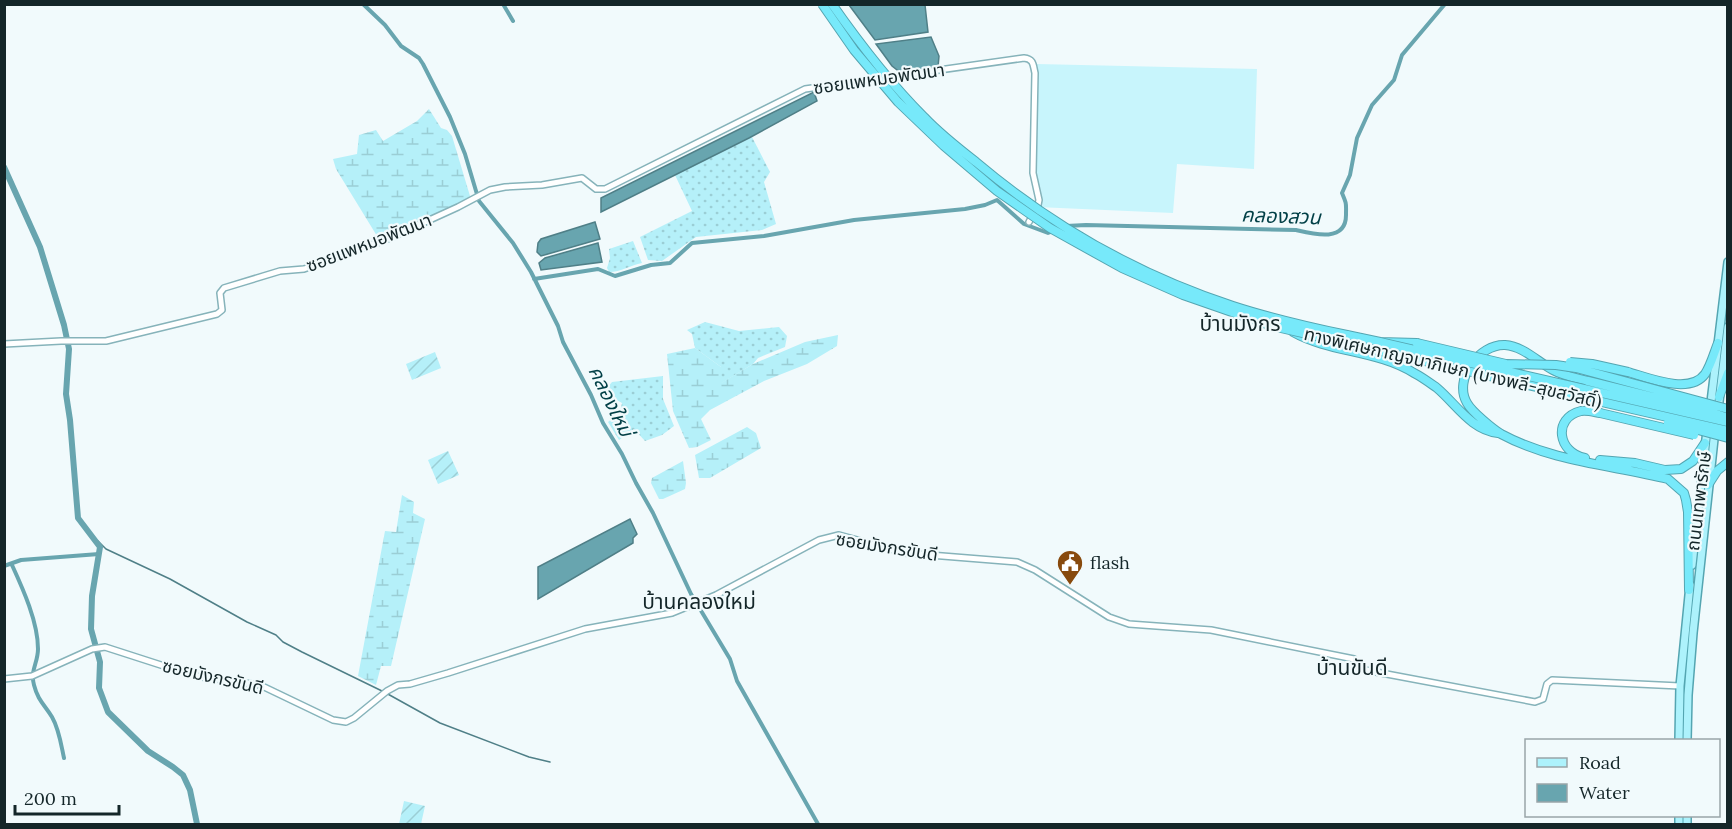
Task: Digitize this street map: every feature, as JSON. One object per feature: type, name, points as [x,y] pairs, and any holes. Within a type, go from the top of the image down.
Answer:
[{"type":"highway","name":"ทางพิเศษกาญจนาภิเษก (บางพลี-สุขสวัสดิ์)","points":[[822,4],[854,50],[897,102],[971,170],[1050,228],[1106,260],[1160,285],[1239,315],[1289,330],[1728,431]]},
{"type":"highway","name":"ทางพิเศษกาญจนาภิเษก (บางพลี-สุขสวัสดิ์)","points":[[832,4],[862,47],[924,118],[1004,186],[1077,236],[1176,285],[1232,306],[1289,322],[1728,420]]},
{"type":"highway","points":[[1289,330],[1325,345],[1402,366],[1438,389],[1475,424],[1489,432],[1499,433]]},
{"type":"highway","points":[[1380,342],[1442,346],[1504,361],[1592,364],[1677,385],[1697,381],[1704,376],[1718,343]]},
{"type":"highway","points":[[1418,344],[1506,364],[1576,368],[1728,409]]},
{"type":"highway","points":[[1689,590],[1688,512],[1684,493],[1678,487],[1668,479],[1567,459],[1525,445],[1499,433],[1473,410],[1466,399],[1464,389],[1466,378],[1471,364],[1485,350],[1498,345],[1508,345],[1523,350],[1554,371],[1701,409],[1728,420]]},
{"type":"highway","points":[[1719,397],[1728,373]]},
{"type":"highway","points":[[1600,402],[1634,414],[1728,440]]},
{"type":"highway","points":[[1706,443],[1689,465],[1673,470],[1574,454],[1565,446],[1562,426],[1570,416],[1584,411],[1728,440]]},
{"type":"highway","points":[[1708,485],[1717,471],[1728,462]]},
{"type":"main road","name":"ถนนเทพารักษ์","points":[[1679,739],[1680,686],[1689,590],[1728,262]]},
{"type":"main road","name":"ถนนเทพารักษ์","points":[[1687,739],[1688,695],[1708,485],[1728,327]]},
{"type":"street","name":"ซอยแพหมอพัฒนา","points":[[4,344],[73,340],[106,341],[221,312],[223,307],[220,293],[222,289],[280,271],[304,268],[390,238],[495,189],[542,185],[582,178],[596,189],[601,190],[813,87],[1029,58],[1033,62],[1035,73],[1033,178],[1039,200],[1029,222]]},
{"type":"street","name":"ซอยมังกรขันดี","points":[[4,680],[32,676],[102,647],[195,676],[260,685],[338,722],[350,721],[385,692],[398,685],[410,684],[448,673],[585,629],[659,616],[696,604],[807,546],[839,535],[905,553],[1017,562],[1035,570],[1121,622],[1222,632],[1354,659],[1355,666],[1360,669],[1536,702],[1543,699],[1547,684],[1552,680],[1680,686]]},
{"type":"shaded area","points":[[1037,64],[1257,69],[1254,169],[1177,164],[1173,213],[1037,207]]},
{"type":"green space","points":[[429,109],[441,128],[447,130],[452,136],[470,196],[466,201],[422,222],[377,236],[336,169],[333,159],[357,154],[359,135],[376,130],[383,141],[417,121]]},
{"type":"green space","points":[[752,137],[770,172],[764,182],[776,224],[762,230],[696,237],[662,261],[648,260],[640,237],[692,211],[675,175]]},
{"type":"green space","points":[[633,241],[642,263],[609,272],[607,268],[610,258],[609,249]]},
{"type":"green space","points":[[705,322],[739,331],[779,327],[787,336],[785,347],[758,358],[753,364],[720,384],[721,367],[695,348],[692,334],[687,330]]},
{"type":"green space","points":[[838,335],[837,346],[807,364],[764,381],[710,410],[701,419],[711,440],[689,448],[673,411],[667,354],[695,348],[721,367],[721,383],[753,364],[805,342]]},
{"type":"green space","points":[[435,352],[441,368],[412,380],[406,364]]},
{"type":"green space","points":[[663,376],[663,399],[674,426],[662,435],[645,441],[634,429],[619,440],[608,422],[620,412],[622,403],[611,397],[607,388],[612,382]]},
{"type":"green space","points":[[747,427],[756,433],[761,448],[710,478],[699,478],[695,455]]},
{"type":"green space","points":[[448,451],[459,475],[438,484],[428,460]]},
{"type":"green space","points":[[683,461],[685,489],[659,499],[651,483],[652,478]]},
{"type":"green space","points":[[402,495],[414,502],[413,513],[425,519],[391,666],[381,666],[376,685],[358,676],[385,531],[396,532]]},
{"type":"green space","points":[[404,801],[425,806],[421,824],[399,824]]},
{"type":"water","points":[[849,5],[925,5],[928,32],[875,40]]},
{"type":"water","points":[[931,37],[939,56],[938,67],[901,73],[892,66],[876,44]]},
{"type":"water","points":[[814,92],[817,101],[749,138],[601,212],[601,198]]},
{"type":"water","points":[[595,222],[600,239],[541,256],[537,252],[541,239]]},
{"type":"water","points":[[598,243],[602,262],[541,270],[539,263],[545,258]]},
{"type":"water","points":[[630,519],[637,534],[633,538],[633,543],[538,599],[538,567]]},
{"type":"waterway","name":"คลองใหม่","points":[[363,4],[385,25],[401,46],[419,58],[423,64],[450,117],[465,154],[479,201],[513,243],[531,272],[603,423],[653,513],[691,594],[730,659],[737,681],[818,824]]},
{"type":"waterway","points":[[503,4],[513,21]]},
{"type":"waterway","name":"คลองสวน","points":[[534,279],[598,269],[615,276],[651,265],[670,263],[692,243],[764,236],[854,220],[965,209],[997,200],[1024,224],[1048,233],[1066,226],[1086,225],[1335,233],[1345,224],[1346,206],[1342,193],[1350,175],[1357,138],[1372,105],[1394,80],[1402,55],[1445,4]]},
{"type":"waterway","points":[[4,167],[40,247],[69,349],[66,394],[78,518],[100,547],[92,596],[91,629],[100,662],[99,688],[108,712],[148,751],[183,775],[190,790],[197,824]]},
{"type":"waterway","points":[[97,543],[98,541],[106,549],[170,579],[247,622],[276,635],[283,642],[302,652],[382,691]]},
{"type":"waterway","points":[[4,566],[21,560],[99,554]]},
{"type":"waterway","points":[[12,565],[21,584],[35,628],[38,649],[33,675],[34,685],[56,726],[64,758]]},
{"type":"waterway","points":[[386,693],[440,723],[529,757],[550,762]]},
{"type":"place","name":"flash","points":[[1070,586]]},
{"type":"district","name":"บ้านมังกร","points":[[1240,324]]},
{"type":"district","name":"บ้านคลองใหม่","points":[[699,602]]},
{"type":"district","name":"บ้านขันดี","points":[[1352,668]]}]
